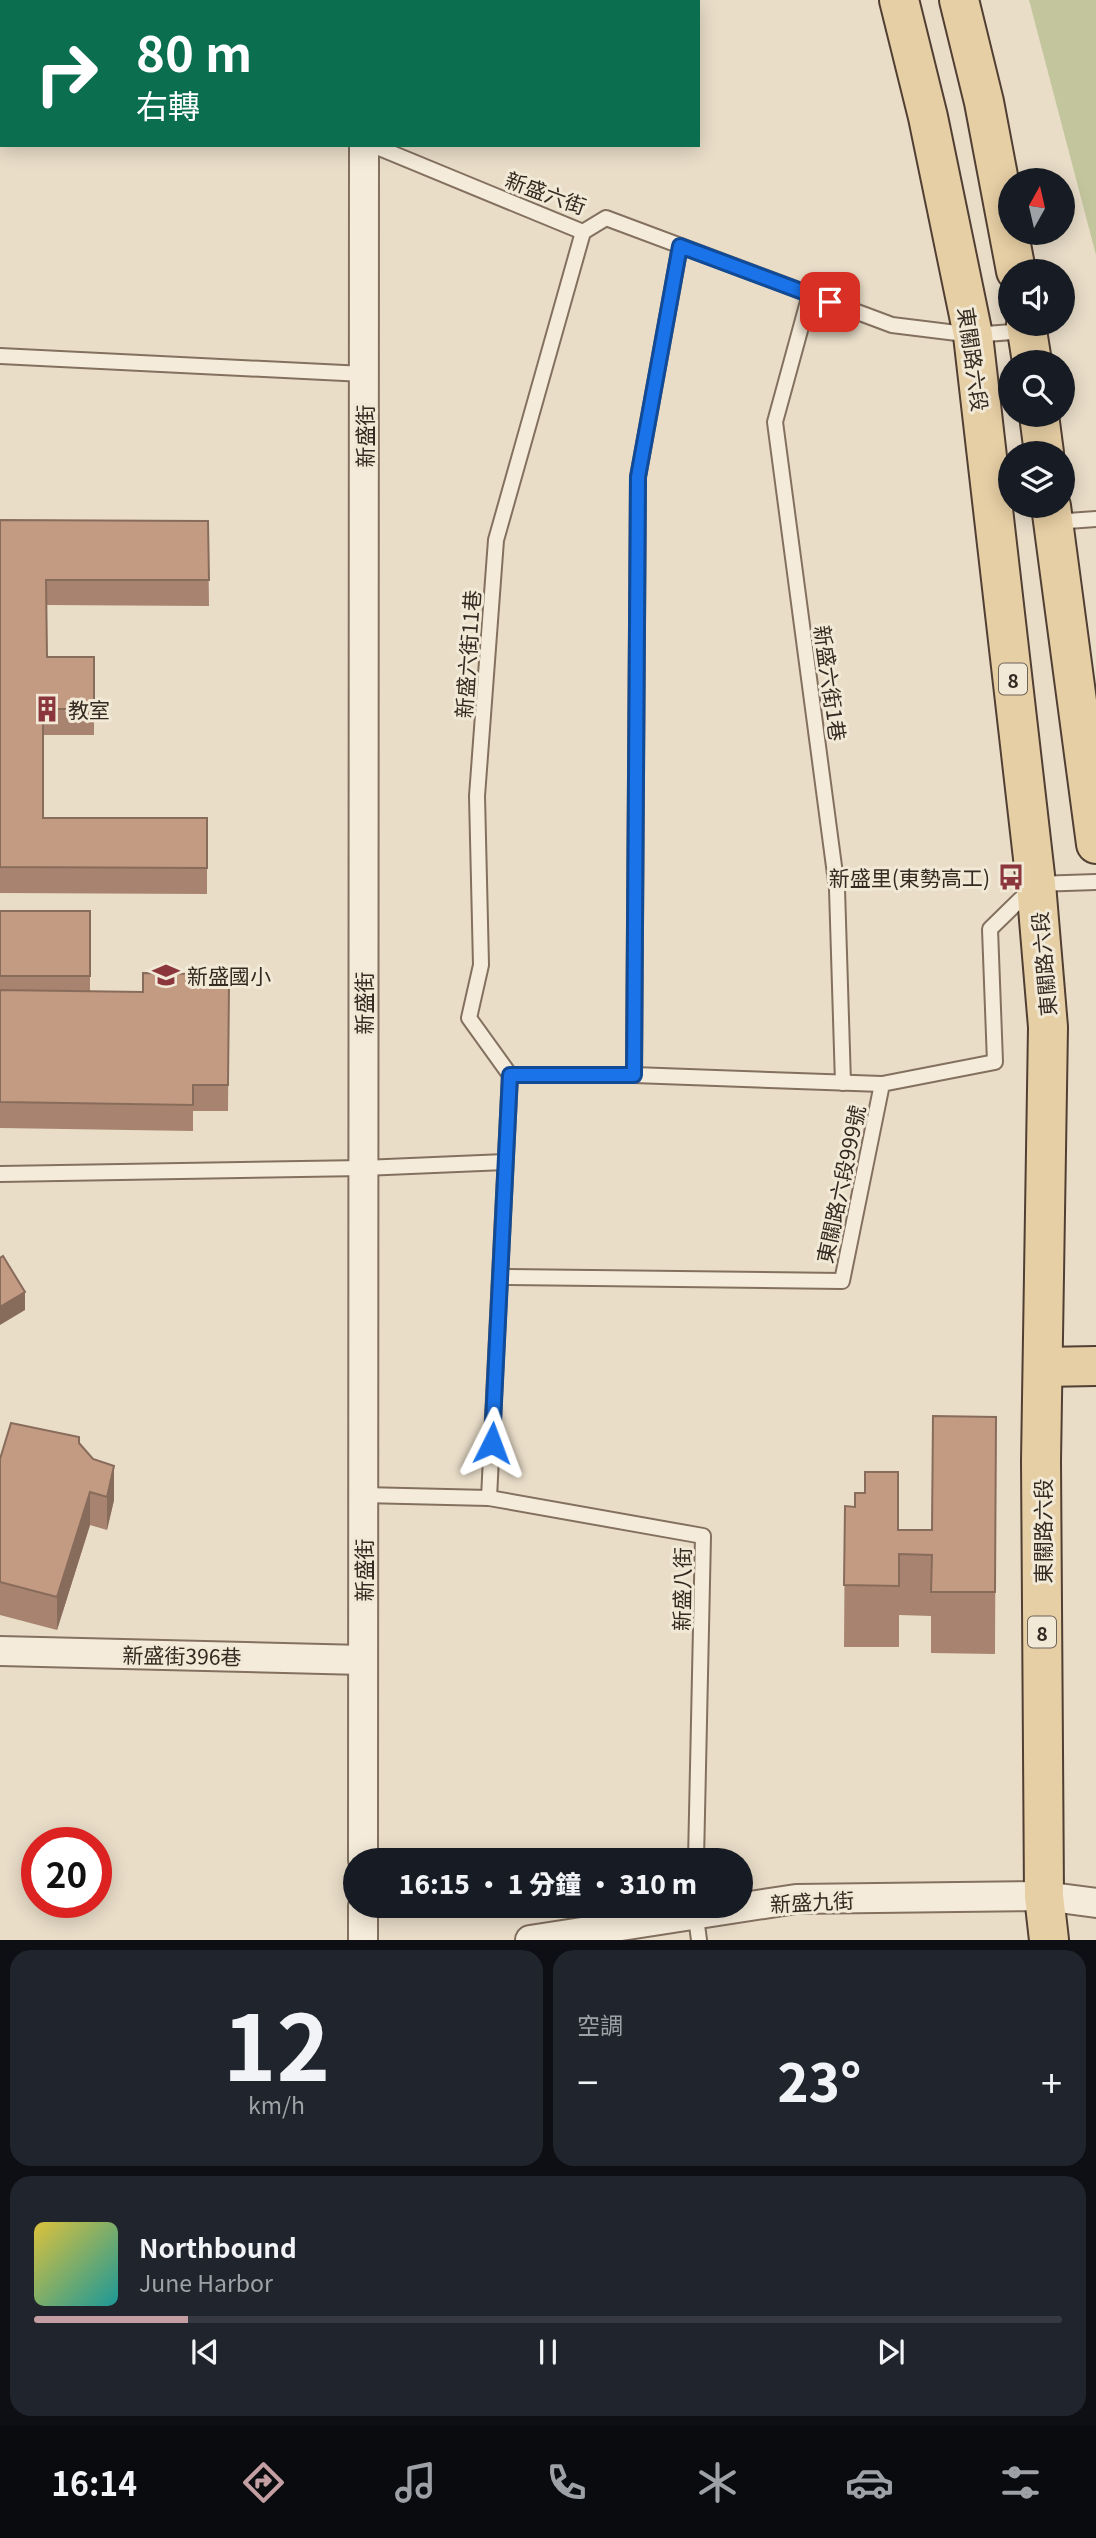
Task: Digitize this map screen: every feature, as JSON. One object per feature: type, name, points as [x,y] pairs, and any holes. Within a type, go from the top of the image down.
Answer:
[{"type":"main road","name":"東關路六段","points":[[899,0],[928,117],[973,335],[1036,884],[1048,1027],[1043,1367],[1044,1896],[1049,1940]]},
{"type":"main road","points":[[959,0],[984,102],[1014,259]]},
{"type":"main road","points":[[1053,518],[1096,844]]},
{"type":"main road","points":[[1043,1367],[1096,1366]]},
{"type":"street","name":"新盛街","points":[[363,1848],[364,147]]},
{"type":"street","name":"新盛街396巷","points":[[0,1651],[363,1660]]},
{"type":"street","name":"新盛九街","points":[[530,1940],[697,1920],[796,1899],[1044,1896],[1096,1903]]},
{"type":"street","points":[[363,1918],[363,1940]]},
{"type":"lane","name":"新盛六街","points":[[377,147],[583,232],[606,218],[892,325],[1028,339]]},
{"type":"lane","name":"新盛六街11巷","points":[[510,1075],[469,1018],[481,965],[477,796],[496,541],[583,232]]},
{"type":"lane","points":[[634,1075],[638,477],[680,246]]},
{"type":"lane","name":"新盛六街1巷","points":[[810,294],[775,422],[838,888],[843,1083]]},
{"type":"lane","points":[[0,356],[364,374]]},
{"type":"lane","points":[[1075,517],[1096,519]]},
{"type":"lane","points":[[1036,884],[1096,882]]},
{"type":"lane","name":"東關路六段999號","points":[[500,1277],[842,1281],[882,1084],[995,1062],[990,929],[1036,884]]},
{"type":"lane","points":[[363,1495],[489,1498],[510,1075],[634,1075],[882,1084]]},
{"type":"lane","points":[[0,1174],[363,1168],[505,1162]]},
{"type":"lane","name":"新盛八街","points":[[489,1498],[703,1536],[696,1848]]},
{"type":"green space","points":[[1029,0],[1096,0],[1096,255]]},
{"type":"building","name":"教室","points":[[0,520],[208,521],[209,580],[46,580],[47,657],[94,657],[94,709],[43,709],[43,818],[207,818],[207,868],[0,867]]},
{"type":"building","points":[[0,911],[90,911],[90,976],[0,976]]},
{"type":"building","points":[[143,973],[197,974],[197,986],[229,986],[228,1085],[193,1085],[193,1105],[0,1102],[0,990],[143,992]]},
{"type":"building","points":[[3,1256],[25,1292],[0,1307],[0,1258]]},
{"type":"building","points":[[933,1416],[996,1417],[995,1592],[931,1592],[932,1555],[899,1554],[899,1586],[844,1585],[845,1506],[855,1507],[855,1493],[865,1493],[865,1472],[898,1472],[898,1530],[932,1530]]},
{"type":"building","points":[[11,1423],[79,1437],[79,1443],[93,1459],[114,1466],[107,1497],[90,1492],[57,1597],[0,1582],[0,1459]]},
{"type":"place","name":"教室","points":[[47,709]]},
{"type":"place","name":"新盛里(東勢高工)","points":[[1011,877]]},
{"type":"place","name":"新盛國小","points":[[166,975]]},
{"type":"route","points":[[492,1443],[510,1075],[634,1075],[638,477],[680,246],[830,302]]}]
